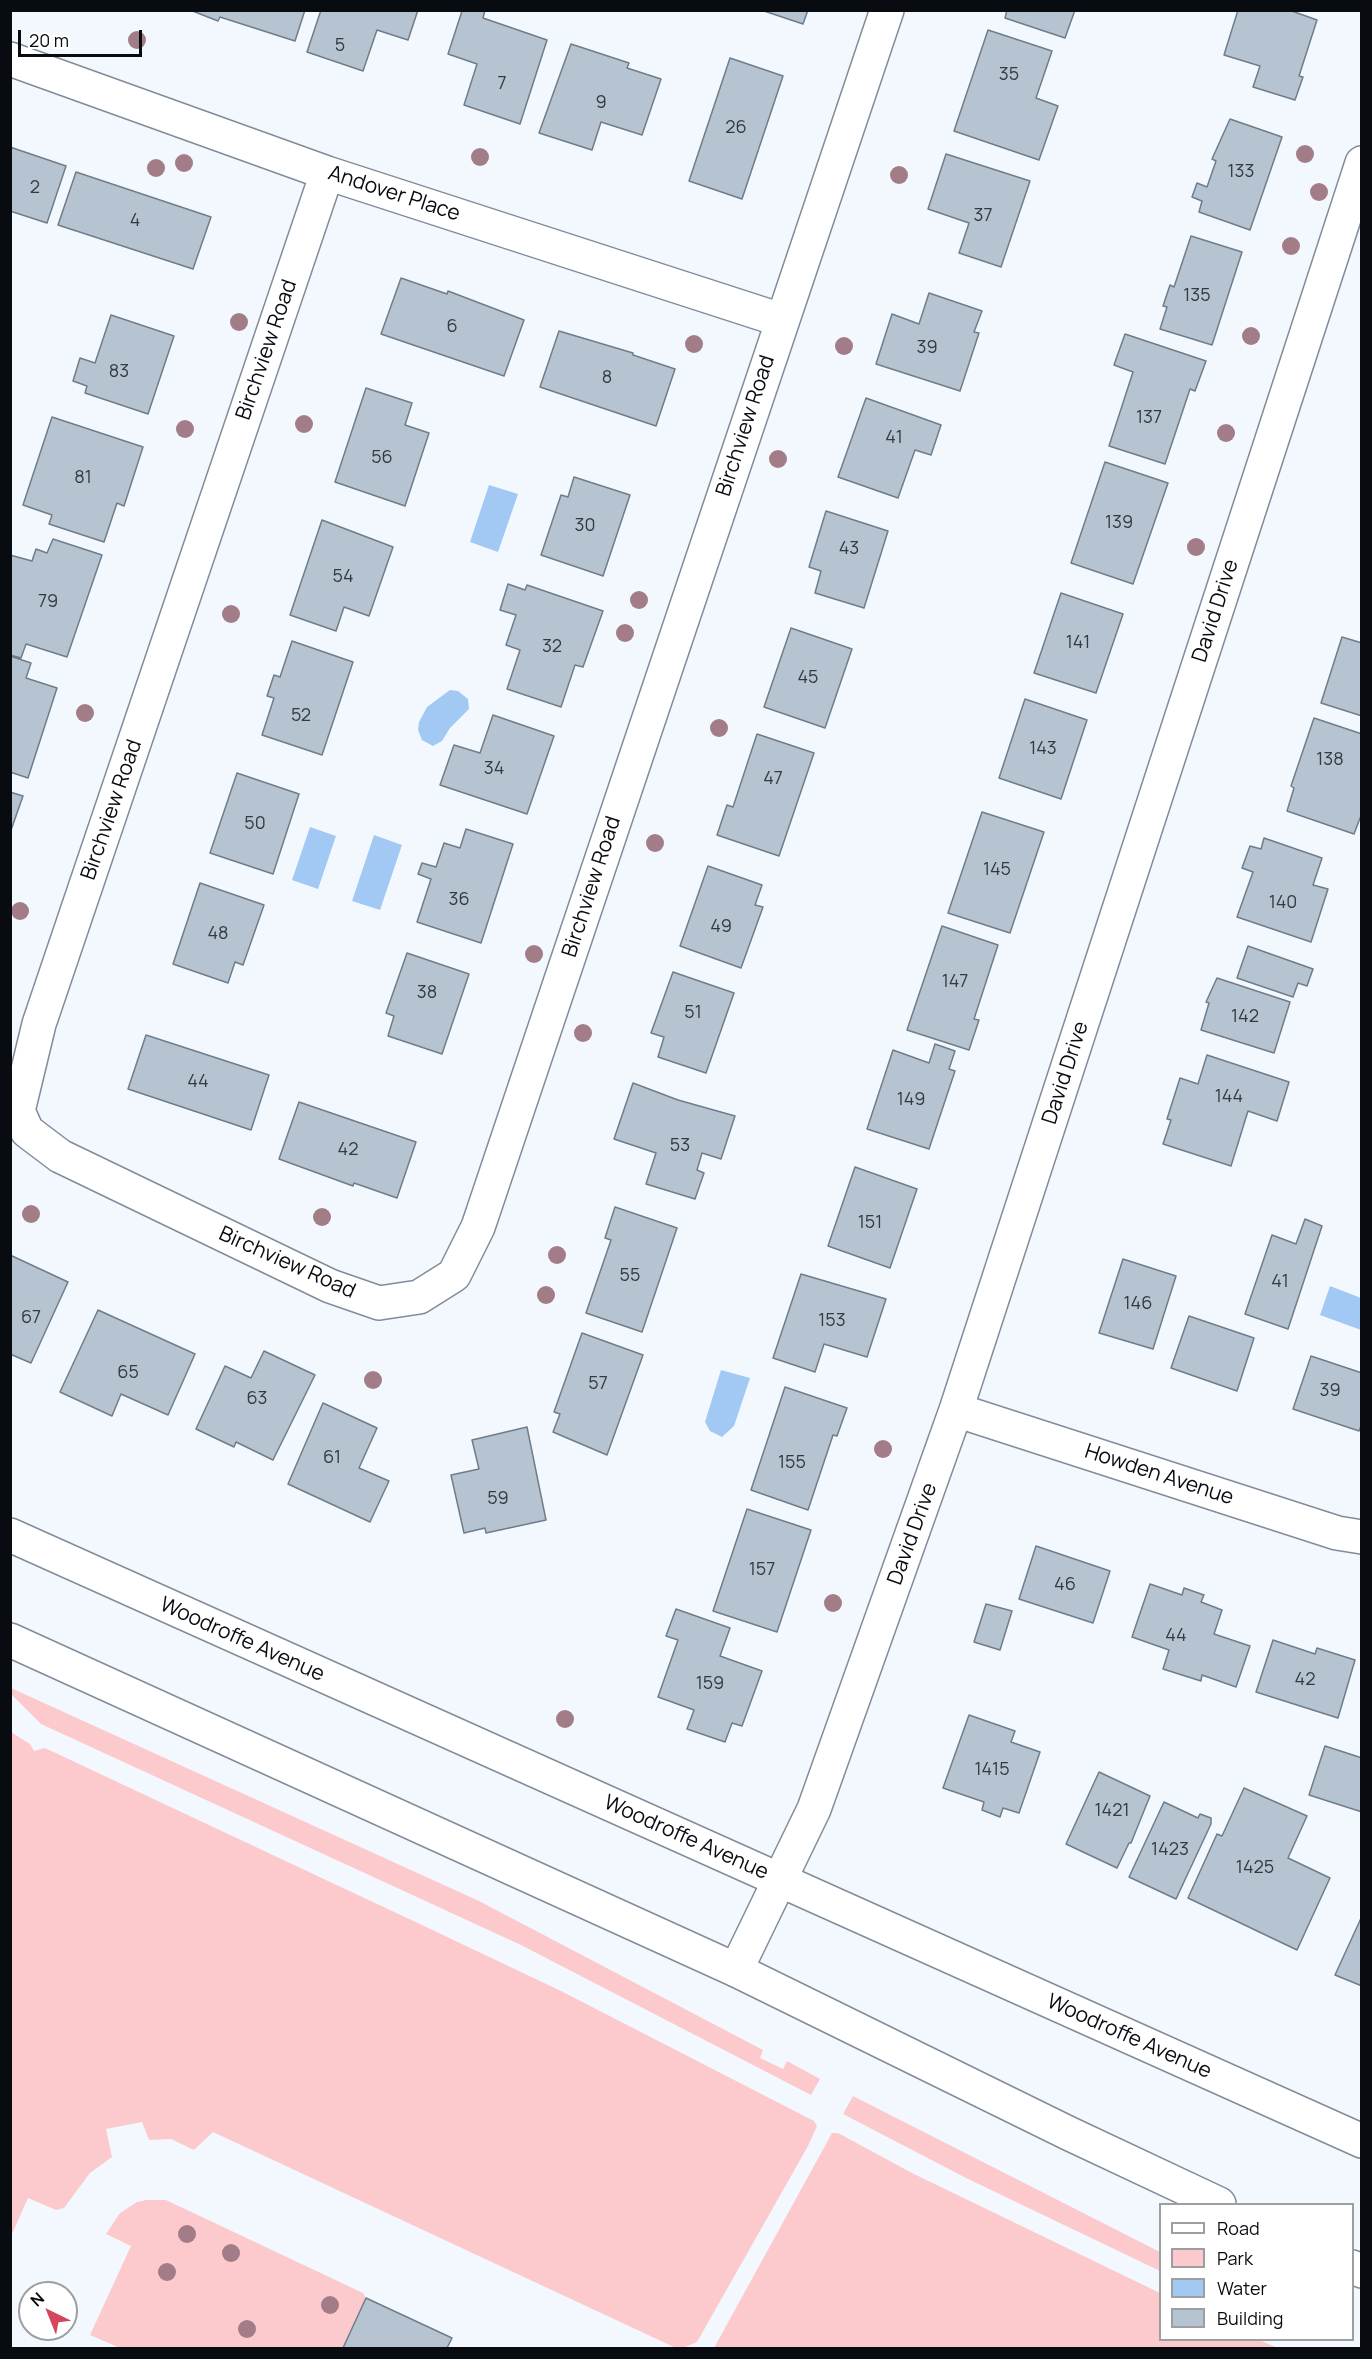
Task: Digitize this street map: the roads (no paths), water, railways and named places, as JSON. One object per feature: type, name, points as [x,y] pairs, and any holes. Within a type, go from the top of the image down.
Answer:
[{"type":"street","name":"Birchview Road","points":[[327,173],[39,1024],[18,1110],[27,1131],[60,1156],[330,1286],[379,1303],[419,1297],[454,1275],[478,1227],[887,10]]},
{"type":"street","name":"Andover Place","points":[[10,59],[327,173],[781,320]]},
{"type":"street","name":"David Drive","points":[[736,1971],[814,1809],[956,1410],[1362,163]]},
{"type":"street","name":"Howden Avenue","points":[[956,1410],[1337,1533],[1362,1537]]},
{"type":"street","name":"Woodroffe Avenue","points":[[10,1535],[1362,2141]]},
{"type":"street","points":[[10,1640],[736,1971],[1215,2203]]},
{"type":"water","points":[[489,485],[518,494],[498,552],[470,542]]},
{"type":"water","points":[[450,690],[458,691],[468,699],[469,709],[450,728],[442,741],[433,746],[422,740],[418,730],[419,722],[427,707]]},
{"type":"water","points":[[310,827],[336,836],[318,889],[292,880]]},
{"type":"water","points":[[374,835],[402,845],[380,910],[352,901]]},
{"type":"water","points":[[1330,1286],[1361,1298],[1361,1330],[1320,1315]]},
{"type":"water","points":[[721,1370],[750,1378],[734,1426],[722,1437],[710,1431],[705,1422]]}]
